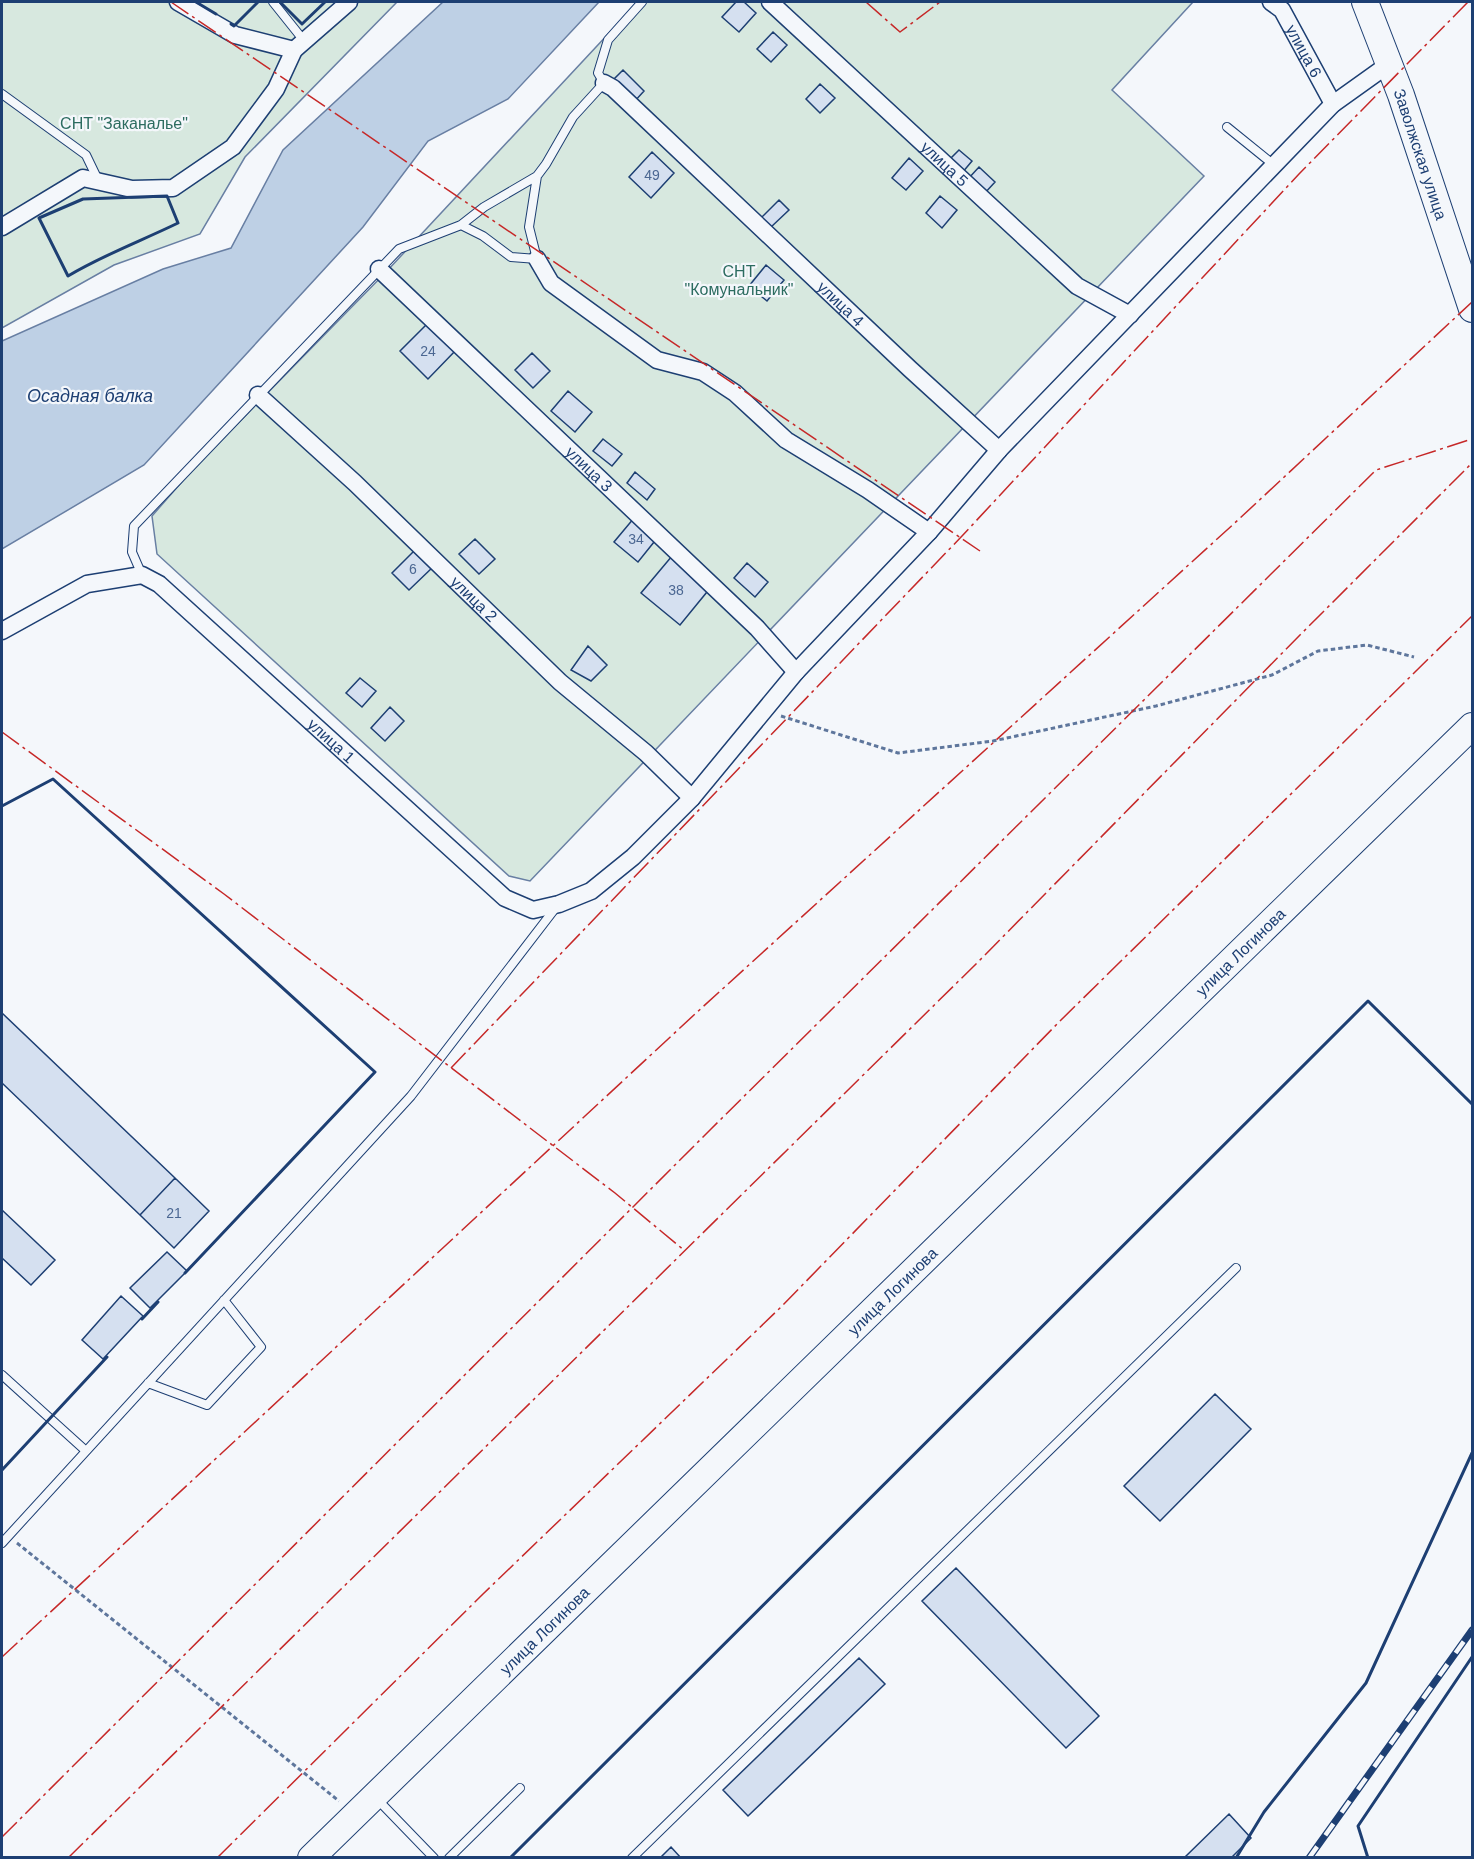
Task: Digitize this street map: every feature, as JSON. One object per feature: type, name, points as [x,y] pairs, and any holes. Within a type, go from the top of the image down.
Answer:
[{"type":"main road","name":"Заволжская улица","points":[[1365,2],[1389,64],[1473,309]]},
{"type":"main road","name":"улица Логинова","points":[[311,1857],[1473,726]]},
{"type":"street","points":[[178,2],[235,35],[299,46]]},
{"type":"street","points":[[2,227],[83,178],[132,189],[173,188],[233,147],[276,89],[299,46],[349,2]]},
{"type":"street","name":"улица 5","points":[[770,2],[1077,286],[1130,315]]},
{"type":"street","name":"улица 6","points":[[1271,2],[1282,10],[1333,104]]},
{"type":"street","name":"улица 1","points":[[142,575],[159,584],[505,898],[533,910],[559,904],[591,891],[633,856],[692,798],[796,672],[929,532],[999,450],[1274,165],[1333,104],[1389,64]]},
{"type":"street","name":"улица 4","points":[[604,83],[621,96],[999,450]]},
{"type":"street","points":[[537,259],[551,284],[657,360],[703,372],[719,382],[735,393],[786,440],[868,490],[929,532]]},
{"type":"street","name":"улица 3","points":[[379,269],[757,628],[796,672]]},
{"type":"street","name":"улица 2","points":[[258,395],[355,483],[553,675],[646,753],[692,798]]},
{"type":"street","points":[[2,631],[87,584],[142,575]]},
{"type":"lane","points":[[273,2],[299,46]]},
{"type":"lane","points":[[142,575],[132,552],[134,525],[399,249],[461,225],[484,207],[537,176],[546,165],[573,117],[604,83],[598,73],[608,40],[642,2]]},
{"type":"lane","points":[[2,94],[86,155],[98,180]]},
{"type":"lane","points":[[1227,127],[1274,165]]},
{"type":"lane","points":[[461,225],[483,236],[511,256],[537,259],[529,227],[537,176]]},
{"type":"lane","points":[[5,1539],[411,1096],[559,904]]},
{"type":"lane","points":[[632,1857],[1236,1268]]},
{"type":"lane","points":[[148,1383],[207,1405],[261,1347],[224,1300]]},
{"type":"lane","points":[[2,1375],[86,1451]]},
{"type":"lane","points":[[449,1857],[520,1788]]},
{"type":"lane","points":[[373,1796],[434,1857]]},
{"type":"path","points":[[764,711],[898,753],[993,741],[1156,706],[1272,675],[1318,651],[1366,645],[1414,657]]},
{"type":"path","points":[[5,1539],[355,1813]]},
{"type":"green space","name":"СНТ \"Заканалье\"","points":[[2,2],[397,2],[245,157],[200,234],[114,265],[2,328]]},
{"type":"green space","name":"СНТ \"Комунальник\"","points":[[638,2],[1193,2],[1112,90],[1204,176],[530,881],[509,876],[157,554],[152,516],[194,468],[386,272]]},
{"type":"water","name":"Осадная балка","points":[[443,2],[599,2],[508,99],[428,141],[363,227],[144,465],[2,549],[2,341],[163,269],[231,248],[283,150]]},
{"type":"building","points":[[736,2],[744,2],[756,13],[739,32],[722,17]]},
{"type":"building","points":[[773,32],[787,45],[771,62],[757,49]]},
{"type":"building","points":[[623,70],[644,91],[634,102],[613,80]]},
{"type":"building","points":[[820,84],[835,98],[820,113],[806,99]]},
{"type":"building","points":[[959,150],[972,161],[962,173],[948,161]]},
{"type":"building","points":[[652,152],[674,173],[651,198],[629,177]]},
{"type":"building","points":[[909,158],[923,171],[906,190],[892,178]]},
{"type":"building","points":[[979,167],[995,182],[984,194],[968,179]]},
{"type":"building","points":[[940,196],[957,210],[942,228],[926,213]]},
{"type":"building","points":[[779,200],[789,210],[770,228],[761,218]]},
{"type":"building","points":[[766,265],[784,280],[767,301],[749,286]]},
{"type":"building","points":[[428,323],[456,350],[428,379],[400,351]]},
{"type":"building","points":[[532,353],[550,371],[533,388],[515,370]]},
{"type":"building","points":[[568,391],[592,412],[575,432],[551,411]]},
{"type":"building","points":[[603,439],[622,454],[612,466],[593,451]]},
{"type":"building","points":[[635,472],[655,489],[647,500],[627,483]]},
{"type":"building","points":[[634,518],[658,537],[638,562],[614,542]]},
{"type":"building","points":[[475,539],[495,559],[479,574],[459,554]]},
{"type":"building","points":[[417,548],[434,566],[409,590],[392,573]]},
{"type":"building","points":[[672,556],[711,587],[680,625],[641,593]]},
{"type":"building","points":[[747,563],[768,582],[755,597],[734,578]]},
{"type":"building","points":[[588,646],[607,665],[591,681],[571,670]]},
{"type":"building","points":[[360,678],[376,691],[362,707],[346,693]]},
{"type":"building","points":[[390,707],[404,721],[385,741],[371,728]]},
{"type":"building","points":[[2,1013],[175,1178],[140,1215],[2,1083]]},
{"type":"building","points":[[175,1178],[209,1211],[174,1248],[140,1215]]},
{"type":"building","points":[[2,1210],[55,1260],[31,1285],[2,1258]]},
{"type":"building","points":[[167,1252],[187,1271],[150,1308],[130,1288]]},
{"type":"building","points":[[121,1296],[143,1316],[103,1359],[82,1340]]},
{"type":"building","points":[[1215,1394],[1251,1429],[1160,1521],[1124,1486]]},
{"type":"building","points":[[956,1568],[1099,1716],[1066,1748],[922,1601]]},
{"type":"building","points":[[859,1658],[885,1684],[748,1816],[723,1790]]},
{"type":"building","points":[[1229,1814],[1251,1838],[1231,1858],[1184,1858]]},
{"type":"building","points":[[671,1847],[681,1858],[660,1858]]},
{"type":"railway","points":[[1309,1858],[1472,1630]]},
{"type":"wall","points":[[196,2],[216,14]]},
{"type":"wall","points":[[231,24],[234,26],[258,2]]},
{"type":"wall","points":[[280,2],[302,24],[325,2]]},
{"type":"wall","points":[[167,196],[178,223],[68,276],[39,218],[83,199],[167,196]]},
{"type":"wall","points":[[2,806],[53,779],[375,1072],[185,1273]]},
{"type":"wall","points":[[510,1858],[1368,1001],[1472,1104]]},
{"type":"wall","points":[[142,1319],[158,1302]]},
{"type":"wall","points":[[2,1470],[107,1357]]},
{"type":"wall","points":[[1236,1858],[1264,1812],[1366,1683],[1472,1453]]},
{"type":"wall","points":[[1368,1858],[1358,1826],[1472,1657]]},
{"type":"power","points":[[171,2],[980,551]]},
{"type":"power","points":[[866,2],[900,32],[940,2]]},
{"type":"power","points":[[451,1068],[962,536],[1299,174],[1468,2]]},
{"type":"power","points":[[2,1657],[695,1014],[1238,520],[1472,302]]},
{"type":"power","points":[[2,1837],[711,1129],[1376,470],[1472,439]]},
{"type":"power","points":[[68,1858],[979,961],[1472,463]]},
{"type":"power","points":[[217,1858],[483,1594],[781,1307],[1059,1022],[1472,616]]},
{"type":"power","points":[[2,732],[224,894],[615,1193],[685,1251]]}]
